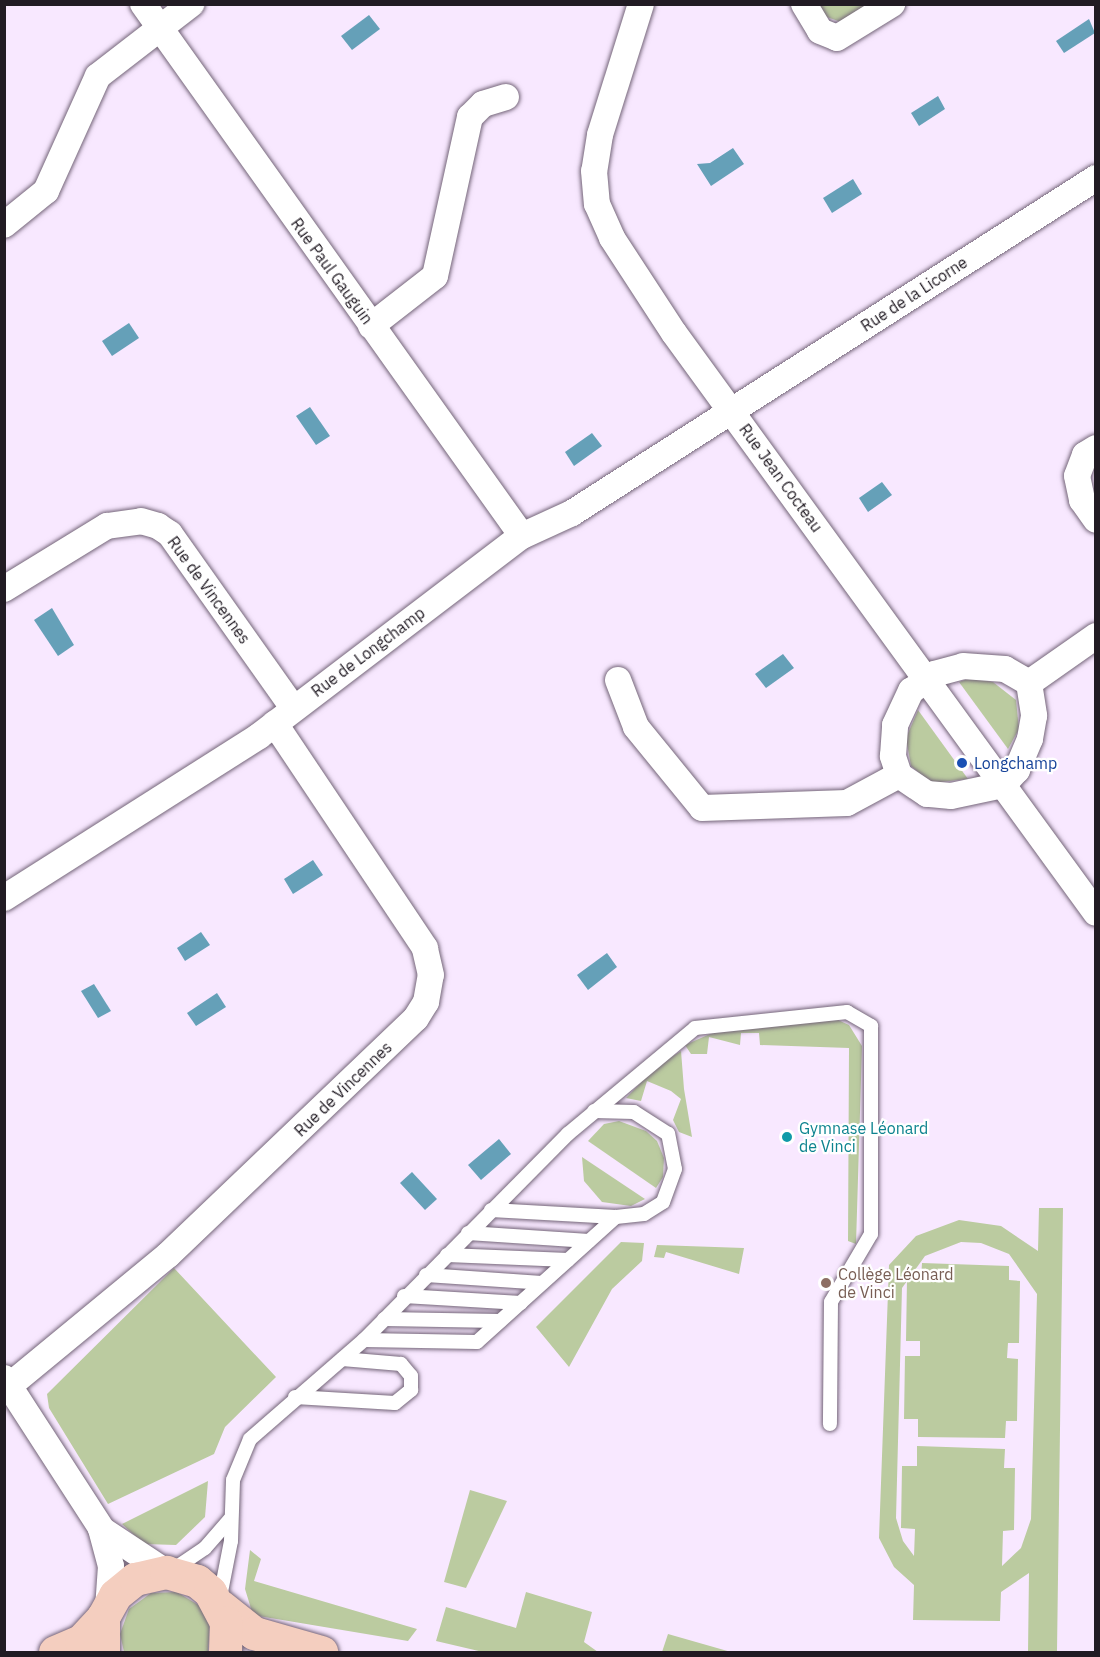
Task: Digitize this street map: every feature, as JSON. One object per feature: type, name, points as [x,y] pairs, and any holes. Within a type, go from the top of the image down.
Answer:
[{"type":"main road","points":[[55,1653],[81,1641],[135,1579],[166,1572],[197,1581],[220,1606],[254,1633],[302,1652]]},
{"type":"main road","points":[[220,1606],[225,1653]]},
{"type":"main road","points":[[103,1653],[105,1611]]},
{"type":"street","name":"Rue Paul Gauguin","points":[[143,4],[522,536]]},
{"type":"street","points":[[4,225],[34,205],[53,180],[98,76],[158,27],[191,4]]},
{"type":"street","name":"Rue Jean Cocteau","points":[[641,4],[600,135],[597,204],[622,256],[1095,913]]},
{"type":"street","points":[[804,4],[820,31],[837,38],[892,4]]},
{"type":"street","points":[[371,326],[435,276],[470,117],[483,104],[507,97]]},
{"type":"street","name":"Rue de la Licorne","points":[[732,410],[1095,178]]},
{"type":"street","name":"Rue de Longchamp","points":[[4,898],[284,717],[522,536],[572,513],[732,410]]},
{"type":"street","points":[[1095,448],[1081,462],[1077,476],[1082,500],[1095,520]]},
{"type":"street","name":"Rue de Vincennes","points":[[4,590],[107,526],[141,522],[158,526],[170,534],[425,948],[431,975],[426,1002],[416,1018],[168,1255],[7,1382]]},
{"type":"street","points":[[1029,683],[1095,636]]},
{"type":"street","points":[[977,665],[1015,673],[1029,683],[1034,716],[1030,739],[1017,770],[1003,785],[938,796],[917,790],[899,776],[893,756],[895,725],[911,691],[926,679],[944,670],[977,665]]},
{"type":"street","points":[[618,680],[636,728],[702,808],[847,803],[899,776]]},
{"type":"street","points":[[7,1382],[100,1528]]},
{"type":"street","points":[[105,1611],[111,1566],[101,1529],[166,1572]]},
{"type":"lane","points":[[220,1606],[230,1519],[242,1453],[295,1397],[364,1340],[404,1296],[490,1210],[593,1112],[695,1028],[847,1012],[868,1020],[874,1038],[871,1234],[831,1302],[830,1424]]},
{"type":"lane","points":[[490,1210],[616,1217],[644,1214],[663,1202],[674,1181],[675,1156],[668,1134],[644,1115],[621,1109],[593,1112]]},
{"type":"lane","points":[[364,1340],[477,1342],[616,1217]]},
{"type":"lane","points":[[468,1233],[589,1241]]},
{"type":"lane","points":[[447,1255],[568,1260]]},
{"type":"lane","points":[[426,1275],[542,1283]]},
{"type":"lane","points":[[404,1296],[521,1303]]},
{"type":"lane","points":[[384,1319],[500,1321]]},
{"type":"lane","points":[[295,1397],[394,1403],[411,1390],[411,1376],[401,1364],[342,1359]]},
{"type":"lane","points":[[166,1572],[205,1548],[230,1519]]},
{"type":"green space","points":[[818,5],[873,5],[841,22],[824,16]]},
{"type":"green space","points":[[970,678],[993,682],[1016,700],[1019,729],[1008,749],[959,682]]},
{"type":"green space","points":[[918,710],[968,779],[931,783],[911,766],[906,738]]},
{"type":"green space","points":[[838,1020],[849,1025],[862,1046],[856,1244],[848,1241],[849,1048],[760,1045],[759,1033],[741,1033],[740,1045],[709,1037],[707,1054],[691,1054],[685,1045],[726,1027]]},
{"type":"green space","points":[[681,1051],[684,1089],[692,1137],[679,1132],[673,1120],[681,1099],[671,1091],[647,1081],[641,1101],[626,1098],[657,1066]]},
{"type":"green space","points":[[619,1121],[646,1131],[657,1141],[664,1158],[663,1177],[656,1188],[588,1141],[604,1124]]},
{"type":"green space","points":[[582,1157],[645,1199],[631,1206],[602,1202],[584,1181]]},
{"type":"green space","points":[[1039,1208],[1063,1208],[1057,1652],[1028,1652],[1029,1573],[1001,1592],[1000,1621],[913,1620],[914,1585],[894,1567],[879,1538],[889,1265],[916,1236],[959,1220],[1001,1226],[1038,1251]],"holes":[[[961,1242],[981,1243],[1009,1254],[1037,1294],[1031,1519],[1021,1548],[1002,1566],[1003,1531],[1014,1530],[1015,1468],[1004,1468],[1005,1449],[917,1446],[917,1466],[902,1466],[901,1528],[915,1529],[914,1556],[903,1541],[896,1518],[902,1288],[925,1256]]]},
{"type":"green space","points":[[621,1242],[644,1243],[642,1261],[612,1289],[569,1367],[536,1327]]},
{"type":"green space","points":[[657,1245],[744,1248],[739,1274],[666,1252],[664,1258],[654,1257]]},
{"type":"green space","points":[[922,1263],[1009,1266],[1009,1280],[1020,1281],[1019,1343],[1008,1343],[1007,1358],[1018,1359],[1017,1421],[1006,1421],[1005,1438],[918,1437],[918,1419],[904,1419],[905,1356],[920,1356],[920,1341],[906,1341],[907,1279],[921,1279]]},
{"type":"green space","points":[[174,1268],[276,1377],[225,1427],[214,1454],[108,1504],[49,1408],[47,1394]]},
{"type":"green space","points":[[208,1481],[205,1517],[176,1545],[144,1544],[122,1524]]},
{"type":"green space","points":[[470,1490],[507,1501],[466,1588],[444,1582]]},
{"type":"green space","points":[[250,1550],[261,1559],[254,1581],[417,1629],[408,1641],[253,1615],[245,1589]]},
{"type":"green space","points":[[177,1592],[200,1606],[210,1624],[208,1652],[124,1652],[120,1634],[129,1609],[151,1593]]},
{"type":"green space","points":[[526,1592],[592,1612],[584,1642],[598,1652],[483,1652],[436,1641],[446,1607],[516,1628]]},
{"type":"green space","points":[[668,1634],[731,1652],[662,1652]]},
{"type":"water","points":[[369,15],[380,29],[352,50],[341,36]]},
{"type":"water","points":[[1089,19],[1095,33],[1064,53],[1056,41]]},
{"type":"water","points":[[938,96],[945,109],[919,126],[911,113]]},
{"type":"water","points":[[733,148],[744,164],[711,186],[697,164],[710,163]]},
{"type":"water","points":[[853,179],[862,194],[832,213],[823,198]]},
{"type":"water","points":[[129,323],[139,338],[112,356],[102,341]]},
{"type":"water","points":[[310,407],[330,436],[316,445],[296,416]]},
{"type":"water","points":[[592,433],[602,446],[574,466],[565,452]]},
{"type":"water","points":[[882,482],[892,495],[868,512],[859,498]]},
{"type":"water","points":[[52,608],[74,645],[58,656],[34,620]]},
{"type":"water","points":[[783,654],[794,668],[766,688],[755,674]]},
{"type":"water","points":[[313,860],[323,875],[293,894],[284,879]]},
{"type":"water","points":[[201,932],[210,945],[185,961],[177,948]]},
{"type":"water","points":[[607,953],[617,967],[588,990],[577,975]]},
{"type":"water","points":[[94,984],[111,1011],[98,1018],[81,991]]},
{"type":"water","points":[[217,993],[226,1007],[196,1026],[187,1013]]},
{"type":"water","points":[[499,1139],[511,1154],[481,1180],[468,1165]]},
{"type":"water","points":[[412,1172],[437,1199],[425,1210],[400,1183]]},
{"type":"place","name":"Longchamp","points":[[962,763]]},
{"type":"place","name":"Gymnase Léonard de Vinci","points":[[787,1137]]},
{"type":"place","name":"Collège Léonard de Vinci","points":[[826,1283]]}]
